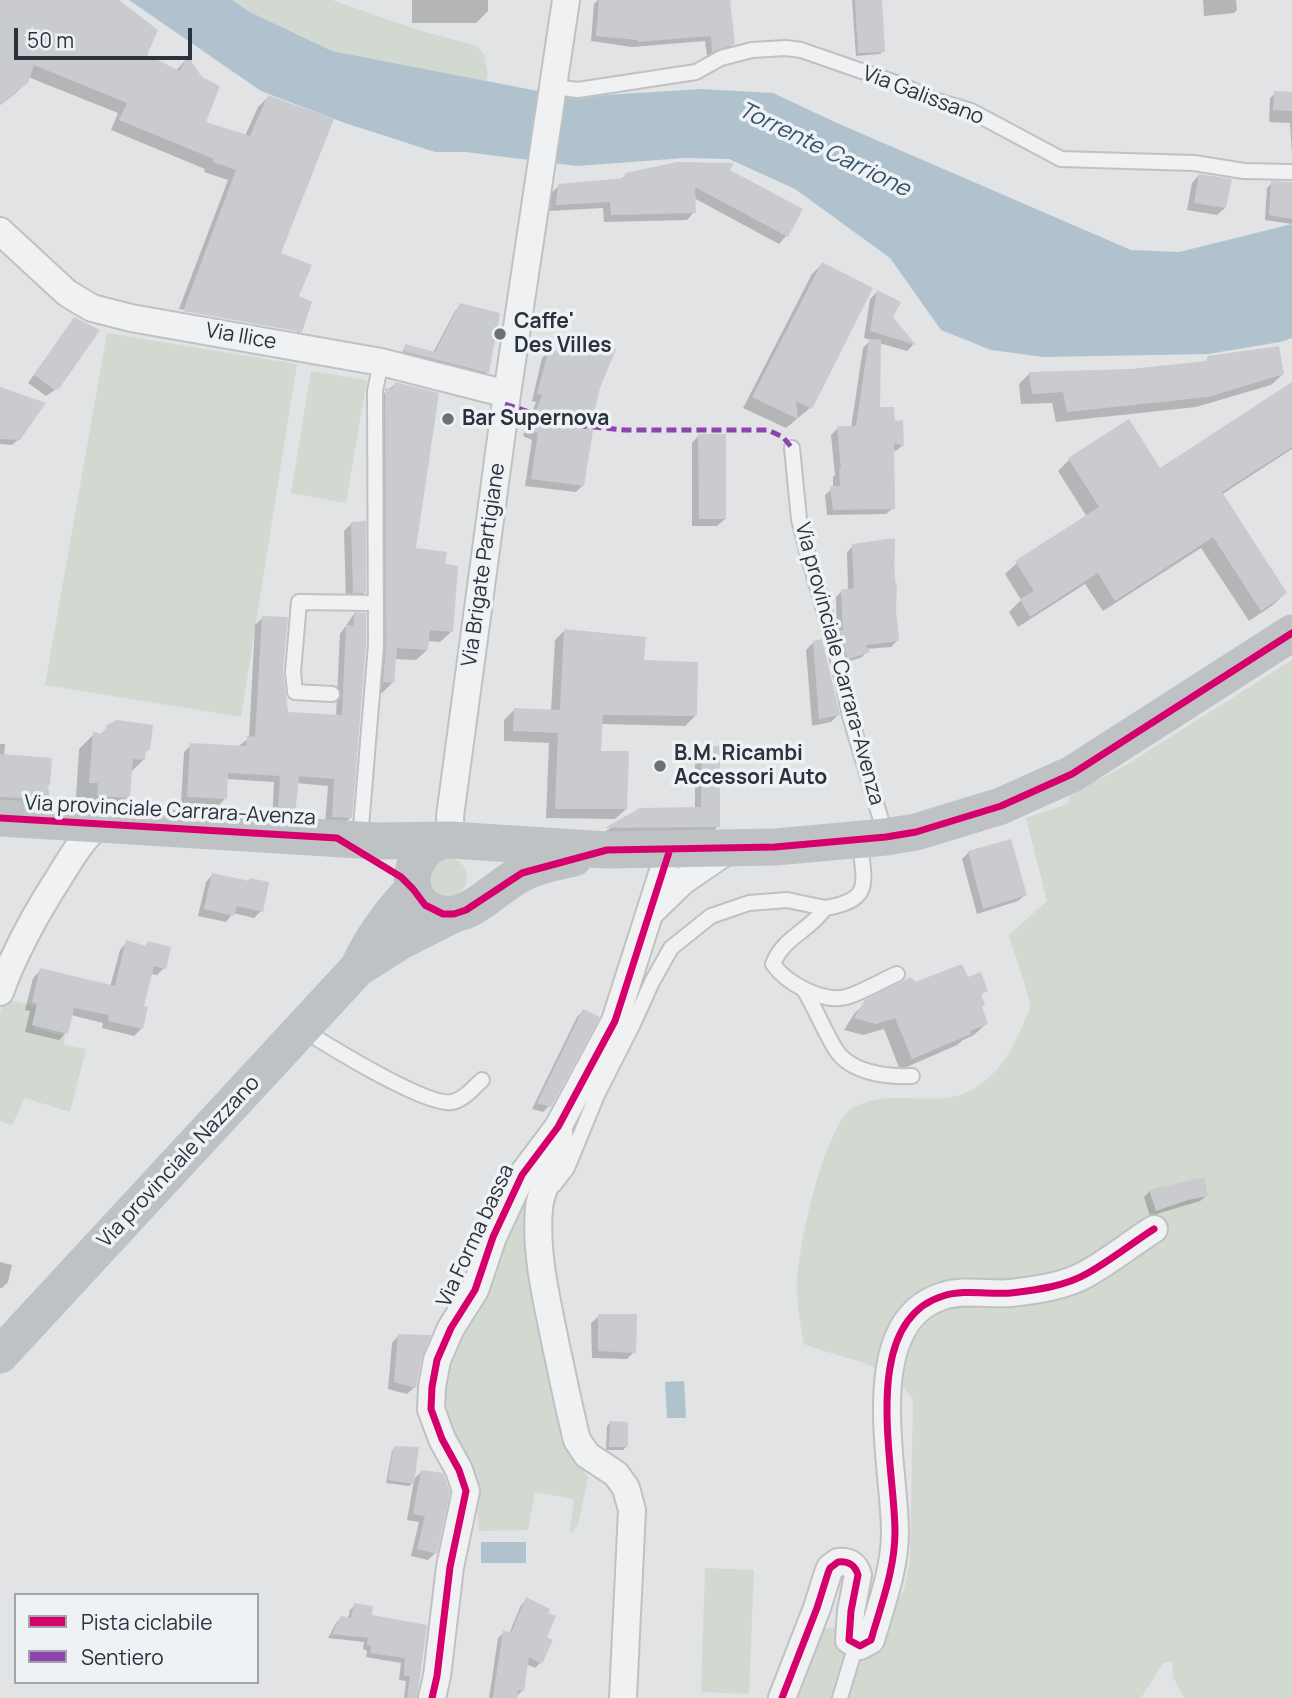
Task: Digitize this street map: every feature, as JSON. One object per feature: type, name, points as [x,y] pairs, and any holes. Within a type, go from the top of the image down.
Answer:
[{"type":"main road","name":"Via provinciale Carrara-Avenza","points":[[0,818],[349,839],[451,841],[607,850],[731,848],[873,838],[916,832],[1001,806],[1072,774],[1292,633]]},
{"type":"main road","points":[[349,839],[401,877],[433,911],[460,912],[481,895],[485,874],[478,855],[451,841],[431,844],[416,859],[411,878],[413,888]]},
{"type":"main road","name":"Via provinciale Carrara-Avenza","points":[[460,912],[522,873],[607,850]]},
{"type":"main road","name":"Via provinciale Nazzano","points":[[358,969],[383,922],[413,888]]},
{"type":"main road","name":"Via provinciale Nazzano","points":[[0,1354],[358,969],[401,941],[460,912]]},
{"type":"street","name":"Via Brigate Partigiane","points":[[451,841],[450,816],[506,394],[566,0]]},
{"type":"street","name":"Via Ilice","points":[[0,231],[67,293],[92,308],[131,318],[381,362],[506,394]]},
{"type":"street","points":[[0,992],[13,956],[49,893],[79,846],[99,825]]},
{"type":"street","name":"Via Forma bassa","points":[[650,913],[683,880],[731,848]]},
{"type":"street","name":"Via Forma bassa","points":[[432,1698],[450,1567],[466,1491],[431,1409],[437,1360],[451,1328],[475,1290],[493,1237],[522,1175],[558,1127],[615,1021],[670,849]]},
{"type":"street","name":"Via Forma bassa","points":[[558,1127],[561,1144],[539,1207],[540,1252],[545,1291],[575,1432],[587,1455],[616,1475],[625,1488],[632,1510],[623,1698]]},
{"type":"street","points":[[782,1698],[830,1568],[838,1562],[853,1566],[858,1575],[848,1636],[856,1645],[864,1645],[871,1640],[892,1566],[895,1533],[887,1388],[891,1355],[899,1332],[918,1309],[943,1295],[1008,1293],[1046,1288],[1086,1275],[1154,1229]]},
{"type":"lane","name":"Via Galissano","points":[[556,75],[578,90],[696,72],[721,58],[752,50],[786,48],[801,50],[934,100],[971,111],[1061,159],[1194,163],[1244,171],[1292,172]]},
{"type":"lane","points":[[349,839],[376,645],[376,391],[381,362]]},
{"type":"lane","name":"Via provinciale Carrara-Avenza","points":[[792,448],[799,519],[838,659],[873,838],[859,895],[846,905],[825,908],[818,918],[778,951],[773,964],[780,974],[804,990],[827,998],[846,997],[897,974]]},
{"type":"lane","points":[[332,694],[295,692],[293,672],[299,602],[375,603]]},
{"type":"lane","points":[[544,1189],[555,1184],[567,1168],[597,1095],[671,948],[711,916],[749,903],[787,900],[825,908]]},
{"type":"lane","name":"Via provinciale Carrara-Avenza","points":[[804,990],[837,1052],[867,1071],[888,1077],[912,1076]]},
{"type":"lane","points":[[301,1029],[338,1052],[440,1102],[452,1102],[466,1096],[482,1080]]},
{"type":"lane","points":[[840,1698],[856,1645]]},
{"type":"shaded area","points":[[232,0],[332,0],[415,29],[477,46],[484,55],[488,74],[486,81],[332,51],[250,12]]},
{"type":"shaded area","points":[[107,333],[297,364],[241,717],[45,685]]},
{"type":"shaded area","points":[[311,371],[367,380],[346,503],[291,493]]},
{"type":"shaded area","points":[[1292,660],[1292,1698],[1184,1698],[1173,1677],[1172,1661],[1163,1663],[1141,1698],[788,1698],[823,1628],[855,1626],[885,1616],[904,1591],[910,1561],[913,1398],[892,1376],[880,1369],[804,1344],[801,1328],[797,1289],[802,1242],[815,1187],[833,1136],[843,1117],[865,1102],[888,1098],[944,1098],[971,1090],[992,1074],[1009,1052],[1030,1007],[1009,935],[1047,901],[1026,818],[1068,804],[1069,795],[1128,764]]},
{"type":"shaded area","points":[[448,858],[462,863],[467,877],[462,891],[448,896],[434,891],[429,877],[434,863]]},
{"type":"shaded area","points":[[5,999],[37,1006],[33,1028],[65,1036],[64,1045],[86,1049],[70,1112],[25,1098],[12,1125],[0,1121],[0,1012]]},
{"type":"shaded area","points":[[521,1193],[529,1197],[563,1434],[588,1478],[578,1525],[572,1532],[574,1499],[535,1492],[528,1530],[479,1531],[475,1486],[441,1404],[450,1353]]},
{"type":"shaded area","points":[[705,1568],[754,1570],[749,1694],[701,1692]]},
{"type":"water","name":"Torrente Carrione","points":[[129,0],[232,0],[250,12],[332,51],[579,99],[701,89],[773,93],[1131,250],[1179,252],[1292,224],[1292,338],[1208,354],[1044,357],[991,350],[941,330],[890,258],[795,189],[729,159],[685,158],[577,166],[466,152],[435,152],[345,123],[261,91]]},
{"type":"water","points":[[684,1381],[686,1418],[667,1418],[665,1382]]},
{"type":"water","points":[[481,1542],[526,1542],[526,1563],[481,1563]]},
{"type":"building","points":[[0,0],[119,0],[158,30],[147,55],[180,71],[187,55],[202,77],[220,86],[206,122],[250,136],[268,95],[334,119],[281,253],[312,265],[299,296],[312,302],[302,332],[183,311],[236,170],[119,120],[127,103],[34,65],[28,83],[0,104]]},
{"type":"building","points":[[599,0],[730,0],[735,44],[712,52],[711,36],[638,42],[596,36]]},
{"type":"building","points":[[855,0],[882,0],[885,52],[858,53]]},
{"type":"building","points":[[1274,91],[1292,92],[1292,111],[1273,110]]},
{"type":"building","points":[[677,162],[734,163],[730,170],[803,209],[788,237],[695,187],[696,213],[611,215],[610,202],[556,205],[558,184],[624,178],[625,173]]},
{"type":"building","points":[[1199,174],[1232,179],[1226,208],[1194,203]]},
{"type":"building","points":[[1271,181],[1292,182],[1292,219],[1269,215]]},
{"type":"building","points":[[822,262],[873,288],[812,409],[796,401],[798,419],[752,397]]},
{"type":"building","points":[[877,290],[901,302],[893,317],[916,345],[870,331]]},
{"type":"building","points":[[460,303],[500,313],[489,373],[403,351],[405,344],[435,352]]},
{"type":"building","points":[[74,317],[100,330],[59,389],[55,390],[34,375]]},
{"type":"building","points":[[869,339],[881,340],[880,407],[894,407],[895,421],[903,420],[904,446],[894,443],[895,509],[833,510],[830,486],[840,486],[839,468],[841,469],[837,426],[856,426]]},
{"type":"building","points":[[588,342],[616,349],[600,388],[590,430],[593,430],[584,486],[531,479],[538,433],[529,430],[542,395],[537,394],[549,349],[584,356]]},
{"type":"building","points":[[1279,346],[1284,374],[1208,397],[1067,412],[1063,392],[1032,394],[1029,372],[1131,369],[1206,361],[1208,356]]},
{"type":"building","points":[[395,382],[439,393],[416,548],[447,552],[445,564],[458,566],[453,632],[430,630],[428,650],[397,648],[394,683],[383,682],[386,645],[385,388],[392,389]]},
{"type":"building","points":[[1292,382],[1292,447],[1222,492],[1287,593],[1261,611],[1213,537],[1115,601],[1098,573],[1030,617],[1020,599],[1034,591],[1015,561],[1099,507],[1068,458],[1129,419],[1160,468]]},
{"type":"building","points":[[0,387],[46,403],[20,440],[0,439]]},
{"type":"building","points":[[698,434],[726,434],[726,519],[699,519]]},
{"type":"building","points":[[366,521],[366,593],[353,593],[351,522]]},
{"type":"building","points":[[895,538],[894,583],[897,583],[899,641],[866,645],[870,652],[848,659],[840,630],[843,630],[841,590],[854,588],[852,544]]},
{"type":"building","points":[[354,612],[366,613],[366,645],[352,818],[332,817],[334,779],[299,776],[295,815],[278,814],[280,776],[228,773],[227,799],[187,797],[190,743],[246,746],[247,736],[255,737],[262,616],[288,617],[283,671],[288,712],[342,715],[346,625],[354,626]]},
{"type":"building","points":[[564,629],[646,637],[644,660],[698,662],[697,716],[603,715],[601,751],[629,751],[627,809],[555,809],[558,733],[513,731],[514,708],[560,710]]},
{"type":"building","points":[[822,639],[840,715],[819,719],[813,641]]},
{"type":"building","points":[[117,720],[153,725],[150,750],[146,750],[145,760],[133,759],[130,798],[97,796],[98,783],[89,783],[93,732],[103,734],[107,725]]},
{"type":"building","points":[[702,746],[720,746],[720,827],[605,828],[640,808],[701,807]]},
{"type":"building","points":[[0,754],[52,758],[48,785],[50,800],[0,797]]},
{"type":"building","points":[[1011,839],[1027,895],[983,909],[968,851]]},
{"type":"building","points":[[212,873],[249,881],[250,878],[269,882],[263,912],[237,906],[234,916],[204,909]]},
{"type":"building","points":[[126,940],[146,946],[148,941],[171,947],[166,969],[154,966],[144,1006],[148,1007],[143,1029],[108,1021],[109,1015],[74,1008],[68,1034],[32,1025],[37,1004],[32,1002],[40,968],[115,986]]},
{"type":"building","points":[[962,964],[968,977],[981,972],[988,991],[981,994],[988,1024],[970,1031],[971,1034],[912,1059],[895,1018],[876,1024],[854,1018],[865,1000],[911,977],[915,982]]},
{"type":"building","points":[[583,1009],[600,1017],[551,1107],[537,1103]]},
{"type":"building","points":[[1204,1177],[1208,1196],[1156,1211],[1149,1190]]},
{"type":"building","points":[[598,1314],[637,1314],[636,1353],[598,1351]]},
{"type":"building","points":[[398,1334],[431,1335],[422,1357],[416,1388],[394,1382]]},
{"type":"building","points":[[610,1421],[628,1422],[628,1447],[609,1447]]},
{"type":"building","points":[[394,1446],[419,1447],[414,1484],[388,1480]]},
{"type":"building","points":[[421,1470],[443,1473],[450,1492],[437,1554],[417,1549],[425,1516],[413,1514]]},
{"type":"building","points":[[526,1597],[550,1609],[548,1613],[556,1616],[547,1637],[553,1640],[542,1664],[529,1657],[524,1691],[518,1690],[517,1698],[493,1698],[503,1630],[511,1633]]},
{"type":"building","points":[[354,1603],[373,1606],[372,1615],[427,1625],[417,1698],[407,1698],[410,1676],[404,1676],[405,1658],[370,1653],[368,1638],[332,1634],[341,1616],[351,1618]]},
{"type":"marked path","points":[[505,404],[565,424],[625,430],[768,430],[783,437],[792,448]]},
{"type":"cycle path","points":[[0,818],[337,838],[401,877],[425,905],[443,914],[454,914],[466,910],[522,873],[607,850],[775,847],[886,837],[916,832],[1001,806],[1072,774],[1292,633]]},
{"type":"cycle path","points":[[432,1698],[450,1567],[466,1491],[431,1409],[437,1360],[451,1328],[475,1290],[493,1237],[522,1175],[558,1127],[615,1021],[670,849]]},
{"type":"cycle path","points":[[782,1698],[830,1568],[838,1562],[851,1564],[858,1575],[849,1640],[860,1646],[871,1640],[887,1587],[895,1532],[888,1435],[890,1365],[900,1335],[917,1311],[951,1294],[1011,1293],[1070,1281],[1097,1268],[1154,1229]]},
{"type":"place","name":"Caffe' Des Villes","points":[[500,334]]},
{"type":"place","name":"Bar Supernova","points":[[448,419]]},
{"type":"place","name":"B.M. Ricambi Accessori Auto","points":[[660,766]]}]
